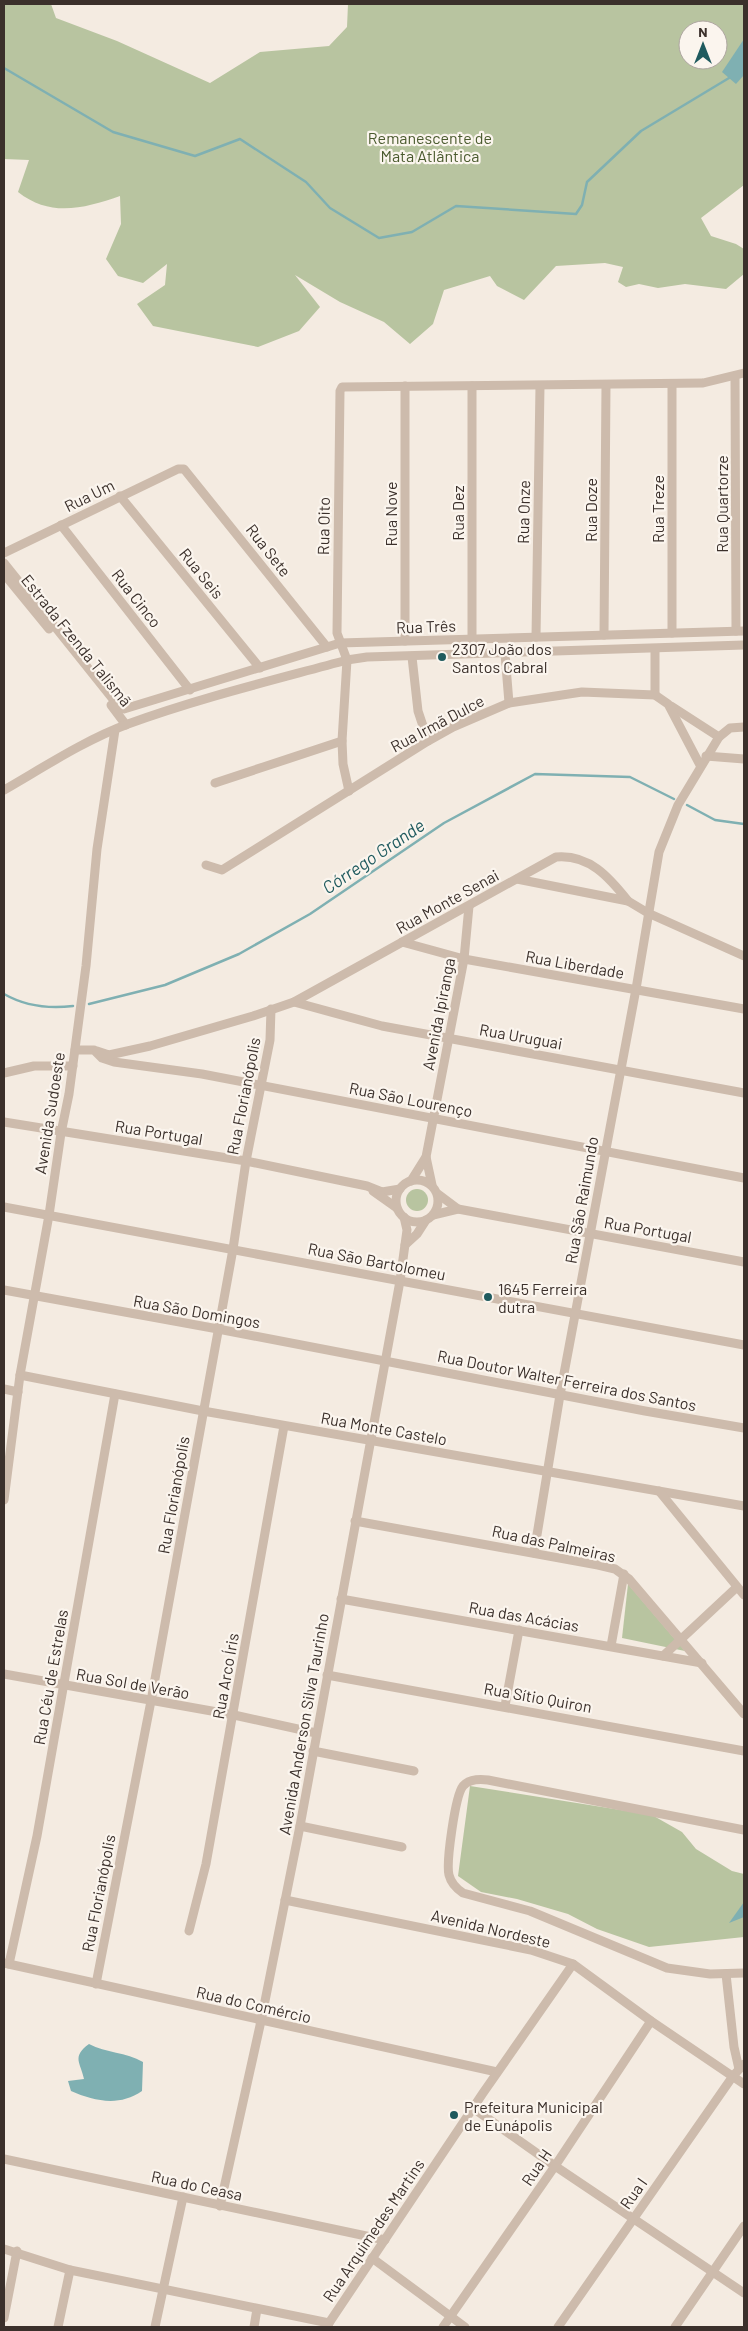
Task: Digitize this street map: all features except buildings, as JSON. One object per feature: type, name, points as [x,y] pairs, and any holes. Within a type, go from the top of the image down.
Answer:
[{"type":"street","points":[[405,386],[703,384],[744,373]]},
{"type":"street","name":"Rua Quartorze","points":[[735,376],[740,631]]},
{"type":"street","name":"Rua Treze","points":[[672,384],[672,633]]},
{"type":"street","name":"Rua Doze","points":[[604,635],[606,385]]},
{"type":"street","name":"Rua Oito","points":[[347,660],[337,633],[340,391],[344,386],[405,386]]},
{"type":"street","name":"Rua Nove","points":[[405,386],[405,641]]},
{"type":"street","name":"Rua Dez","points":[[472,386],[472,639]]},
{"type":"street","name":"Rua Onze","points":[[536,638],[540,386]]},
{"type":"street","name":"Rua Um","points":[[4,553],[178,468],[187,471]]},
{"type":"street","name":"Rua Sete","points":[[187,471],[327,648]]},
{"type":"street","name":"Rua Seis","points":[[120,496],[260,668]]},
{"type":"street","name":"Rua Cinco","points":[[61,525],[190,690]]},
{"type":"street","name":"Rua Três","points":[[4,563],[120,708],[127,709],[340,643],[740,631]]},
{"type":"street","name":"Estrada Fzenda Talismã","points":[[4,574],[126,725]]},
{"type":"street","points":[[4,790],[70,752],[126,725],[222,694],[347,660],[367,657],[744,645]]},
{"type":"street","points":[[655,649],[655,695],[664,699],[668,704],[700,765]]},
{"type":"street","points":[[505,654],[509,703]]},
{"type":"street","points":[[412,657],[418,711],[428,741]]},
{"type":"street","points":[[347,660],[342,741],[343,764],[349,791]]},
{"type":"street","name":"Rua Irmã Dulce","points":[[206,865],[222,870],[428,741],[462,723],[509,703],[582,692],[655,695]]},
{"type":"street","points":[[668,704],[719,737],[730,728],[744,727]]},
{"type":"street","name":"Avenida Sudoeste","points":[[4,1500],[20,1375],[49,1215],[61,1132],[70,1094],[97,849],[115,730]]},
{"type":"street","name":"Rua São Raimundo","points":[[534,1552],[560,1395],[636,989],[659,852],[670,823],[700,765],[719,737]]},
{"type":"street","points":[[214,783],[342,741]]},
{"type":"street","points":[[706,756],[744,759]]},
{"type":"street","name":"Rua Monte Senai","points":[[271,1010],[294,1002],[556,857],[576,857],[595,867],[614,884],[628,901]]},
{"type":"street","points":[[517,879],[628,901],[648,913],[744,956]]},
{"type":"street","name":"Avenida Ipiranga","points":[[426,1157],[464,959],[469,906]]},
{"type":"street","name":"Rua Liberdade","points":[[402,942],[464,959],[744,1009]]},
{"type":"street","name":"Rua Uruguai","points":[[294,1002],[382,1026],[744,1093]]},
{"type":"street","points":[[94,1050],[109,1055],[142,1048],[271,1010]]},
{"type":"street","name":"Rua Florianópolis","points":[[96,1984],[151,1701],[246,1162],[270,1040],[271,1010]]},
{"type":"street","name":"Rua São Lourenço","points":[[75,1050],[94,1050],[102,1058],[114,1062],[202,1074],[744,1178]]},
{"type":"street","points":[[4,1072],[22,1068],[73,1066]]},
{"type":"street","name":"Rua Portugal","points":[[4,1122],[246,1162],[367,1186],[382,1192],[400,1189]]},
{"type":"street","points":[[397,1208],[396,1198],[400,1189],[411,1180],[426,1157]]},
{"type":"street","points":[[426,1157],[432,1185],[438,1194],[458,1209]]},
{"type":"street","points":[[411,1180],[422,1180],[432,1185]]},
{"type":"street","points":[[367,1186],[397,1208],[404,1217],[412,1222],[458,1209]]},
{"type":"street","points":[[405,1245],[430,1218],[438,1205],[438,1194]]},
{"type":"street","name":"Rua São Bartolomeu","points":[[4,1207],[744,1345]]},
{"type":"street","name":"Rua Portugal","points":[[458,1209],[744,1262]]},
{"type":"street","name":"Avenida Anderson Silva Taurinho","points":[[220,2206],[261,2021],[300,1826],[400,1281],[407,1230],[404,1217]]},
{"type":"street","name":"Rua São Domingos","points":[[4,1290],[384,1361]]},
{"type":"street","name":"Rua Doutor Walter Ferreira dos Santos","points":[[384,1361],[744,1428]]},
{"type":"street","name":"Rua Monte Castelo","points":[[20,1375],[284,1426],[744,1506]]},
{"type":"street","points":[[4,1389],[18,1392]]},
{"type":"street","name":"Rua Céu de Estrelas","points":[[6,1964],[37,1836],[115,1394]]},
{"type":"street","name":"Rua Arco Íris","points":[[189,1931],[206,1864],[284,1426]]},
{"type":"street","points":[[659,1491],[744,1595]]},
{"type":"street","name":"Rua das Palmeiras","points":[[355,1521],[534,1552],[615,1569],[624,1574],[744,1714]]},
{"type":"street","points":[[611,1646],[624,1574]]},
{"type":"street","points":[[662,1656],[737,1587]]},
{"type":"street","name":"Rua das Acácias","points":[[341,1599],[702,1663]]},
{"type":"street","points":[[505,1706],[519,1630]]},
{"type":"street","name":"Rua Sol de Verão","points":[[4,1674],[234,1715],[316,1733]]},
{"type":"street","name":"Rua Sítio Quiron","points":[[327,1676],[505,1706],[744,1751]]},
{"type":"street","points":[[313,1751],[414,1771]]},
{"type":"street","points":[[744,1830],[482,1779],[468,1782],[463,1787],[454,1815],[448,1873],[457,1890],[530,1911],[667,1968],[689,1972],[744,1973]]},
{"type":"street","points":[[300,1826],[402,1847]]},
{"type":"street","name":"Avenida Nordeste","points":[[285,1900],[530,1950],[573,1964],[651,2021],[739,2070],[744,2084]]},
{"type":"street","name":"Rua do Comércio","points":[[6,1964],[497,2072]]},
{"type":"street","name":"Rua Arquimedes Martins","points":[[4,2248],[70,2270],[330,2325],[372,2258],[497,2072],[573,1964]]},
{"type":"street","points":[[726,1974],[734,2047],[739,2070]]},
{"type":"street","name":"Rua H","points":[[443,2327],[555,2166],[651,2021]]},
{"type":"street","name":"Rua I","points":[[558,2327],[739,2070]]},
{"type":"street","points":[[473,2108],[555,2166],[744,2293]]},
{"type":"street","name":"Rua do Ceasa","points":[[4,2159],[385,2240]]},
{"type":"street","points":[[155,2327],[182,2198]]},
{"type":"street","points":[[674,2327],[744,2226]]},
{"type":"street","points":[[4,2318],[17,2251]]},
{"type":"street","points":[[372,2258],[466,2327]]},
{"type":"street","points":[[58,2327],[70,2270]]},
{"type":"street","points":[[254,2327],[257,2309]]},
{"type":"green space","name":"Remanescente de Mata Atlântica","points":[[4,4],[51,4],[56,18],[117,41],[210,83],[260,52],[329,46],[347,27],[348,4],[744,4],[744,185],[701,218],[711,236],[736,244],[744,249],[744,274],[726,289],[685,284],[658,288],[639,284],[626,287],[618,282],[623,267],[605,263],[556,266],[524,300],[497,286],[490,276],[444,290],[433,324],[410,344],[384,322],[340,302],[295,275],[320,307],[299,331],[258,347],[153,326],[137,304],[165,285],[167,264],[143,283],[118,276],[106,259],[121,224],[120,196],[81,207],[68,208],[56,208],[30,200],[18,192],[29,160],[4,159]]},
{"type":"green space","points":[[417,1189],[425,1192],[428,1200],[425,1208],[417,1211],[409,1208],[406,1200],[409,1192]]},
{"type":"green space","points":[[628,1584],[685,1651],[622,1638]]},
{"type":"green space","points":[[470,1786],[652,1815],[682,1832],[696,1849],[732,1871],[744,1874],[744,1937],[649,1947],[597,1929],[568,1914],[517,1899],[481,1892],[458,1876]]},
{"type":"water","points":[[744,39],[744,75],[736,84],[722,72],[728,70],[728,63]]},
{"type":"water","points":[[744,1902],[744,1917],[729,1923]]},
{"type":"water","points":[[89,2044],[130,2056],[143,2062],[142,2091],[124,2099],[106,2101],[71,2091],[68,2081],[84,2079],[79,2057],[83,2049]]},
{"type":"waterway","points":[[4,68],[113,132],[195,156],[240,139],[306,182],[330,208],[379,238],[412,232],[456,206],[576,214],[582,205],[587,182],[641,131],[729,78]]},
{"type":"waterway","name":"Córrego Grande","points":[[89,1004],[165,985],[239,954],[310,914],[444,823],[535,774],[630,777],[674,799]]},
{"type":"waterway","name":"Córrego Grande","points":[[687,805],[715,820],[744,824]]},
{"type":"waterway","name":"Córrego Grande","points":[[4,994],[37,1006],[73,1006]]},
{"type":"place","name":"2307 João dos Santos Cabral","points":[[442,657]]},
{"type":"place","name":"1645 Ferreira dutra","points":[[488,1297]]},
{"type":"place","name":"Prefeitura Municipal de Eunápolis","points":[[454,2115]]}]
